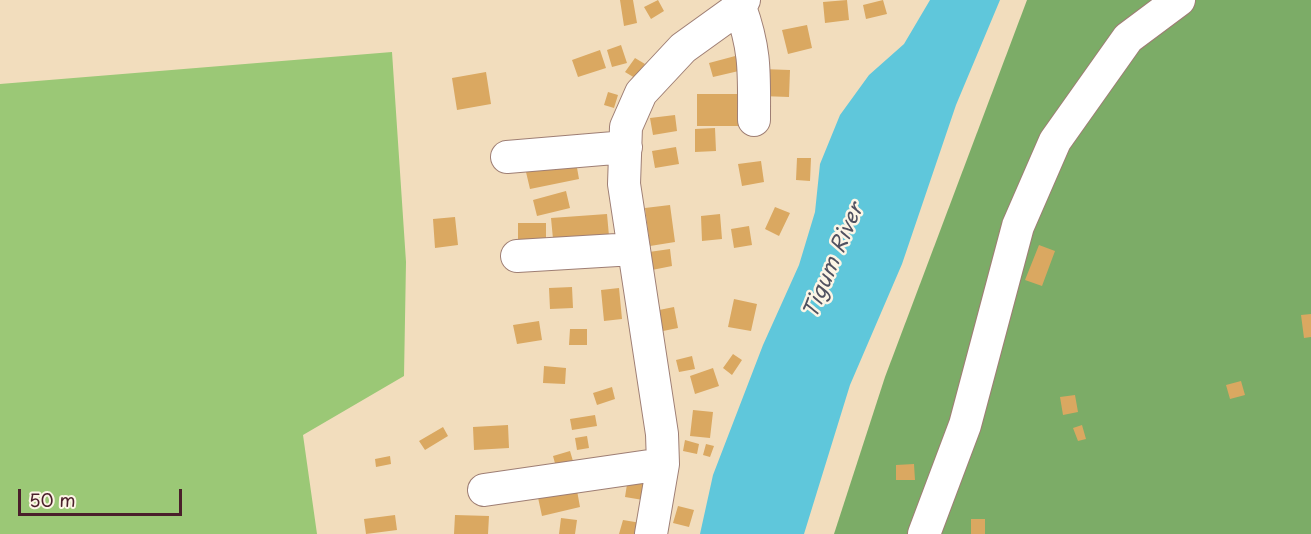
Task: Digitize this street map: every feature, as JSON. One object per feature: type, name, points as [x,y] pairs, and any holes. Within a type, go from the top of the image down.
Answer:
[{"type":"street","points":[[924,534],[965,425],[1018,226],[1054,141],[1128,38],[1179,0]]},
{"type":"street","points":[[651,534],[663,464],[662,434],[624,184],[626,127],[641,93],[683,48],[742,3],[754,56],[754,120]]},
{"type":"street","points":[[507,157],[626,147]]},
{"type":"street","points":[[517,256],[634,249]]},
{"type":"street","points":[[484,490],[663,464]]},
{"type":"green space","points":[[1027,0],[1311,0],[1311,534],[834,534],[885,377]]},
{"type":"green space","points":[[392,52],[406,262],[404,376],[303,435],[317,534],[0,534],[0,84]]},
{"type":"water","name":"Tigum River","points":[[930,0],[1000,0],[956,105],[902,264],[850,385],[804,534],[700,534],[713,475],[763,345],[799,265],[815,212],[820,164],[840,115],[869,75],[904,44]]},
{"type":"building","points":[[620,0],[633,0],[637,23],[624,26]]},
{"type":"building","points":[[658,0],[664,11],[651,19],[644,7]]},
{"type":"building","points":[[847,0],[849,20],[825,23],[823,2]]},
{"type":"building","points":[[883,0],[887,14],[866,19],[863,5]]},
{"type":"building","points":[[807,25],[812,48],[788,54],[782,30]]},
{"type":"building","points":[[621,45],[627,63],[612,67],[607,50]]},
{"type":"building","points":[[600,50],[606,68],[578,77],[572,60]]},
{"type":"building","points":[[739,55],[743,70],[713,77],[709,63]]},
{"type":"building","points":[[635,58],[645,64],[635,78],[625,72]]},
{"type":"building","points":[[762,69],[790,70],[789,97],[761,96]]},
{"type":"building","points":[[486,72],[491,104],[457,110],[452,78]]},
{"type":"building","points":[[608,92],[618,95],[614,108],[604,105]]},
{"type":"building","points":[[697,94],[739,94],[739,126],[697,126]]},
{"type":"building","points":[[675,115],[677,131],[653,135],[650,118]]},
{"type":"building","points":[[715,128],[716,151],[695,152],[695,129]]},
{"type":"building","points":[[676,147],[679,164],[655,168],[652,151]]},
{"type":"building","points":[[797,158],[811,158],[810,181],[796,180]]},
{"type":"building","points":[[761,161],[764,182],[742,186],[738,164]]},
{"type":"building","points":[[576,162],[579,179],[530,189],[526,172]]},
{"type":"building","points":[[566,191],[570,208],[537,216],[533,200]]},
{"type":"building","points":[[670,205],[675,242],[650,246],[645,208]]},
{"type":"building","points":[[775,207],[790,213],[779,236],[765,229]]},
{"type":"building","points":[[607,214],[609,236],[553,239],[551,218]]},
{"type":"building","points":[[720,214],[722,239],[702,241],[701,216]]},
{"type":"building","points":[[455,217],[458,245],[435,248],[433,219]]},
{"type":"building","points":[[518,223],[546,223],[546,242],[518,242]]},
{"type":"building","points":[[749,226],[752,245],[734,248],[731,229]]},
{"type":"building","points":[[1039,245],[1055,251],[1042,286],[1025,280]]},
{"type":"building","points":[[670,249],[672,266],[652,270],[649,252]]},
{"type":"building","points":[[572,287],[573,308],[550,309],[549,288]]},
{"type":"building","points":[[619,288],[622,319],[604,321],[601,290]]},
{"type":"building","points":[[734,299],[757,304],[751,331],[728,327]]},
{"type":"building","points":[[674,307],[678,328],[663,331],[659,310]]},
{"type":"building","points":[[1311,314],[1311,337],[1304,338],[1301,315]]},
{"type":"building","points":[[539,321],[542,340],[517,344],[513,325]]},
{"type":"building","points":[[570,329],[587,329],[587,345],[569,345]]},
{"type":"building","points":[[733,354],[742,360],[732,375],[723,368]]},
{"type":"building","points":[[692,356],[695,369],[679,372],[676,360]]},
{"type":"building","points":[[544,366],[566,368],[565,384],[543,383]]},
{"type":"building","points":[[713,368],[719,386],[695,394],[690,376]]},
{"type":"building","points":[[1241,381],[1245,395],[1230,399],[1226,385]]},
{"type":"building","points":[[612,387],[615,399],[597,405],[593,393]]},
{"type":"building","points":[[1075,395],[1078,412],[1063,415],[1060,397]]},
{"type":"building","points":[[693,410],[713,412],[710,438],[690,436]]},
{"type":"building","points":[[595,415],[597,426],[572,430],[570,419]]},
{"type":"building","points":[[508,425],[509,448],[474,450],[473,427]]},
{"type":"building","points":[[1082,425],[1086,439],[1078,441],[1073,428]]},
{"type":"building","points":[[443,427],[448,436],[425,450],[419,441]]},
{"type":"building","points":[[587,436],[589,448],[577,450],[575,438]]},
{"type":"building","points":[[685,440],[699,444],[697,454],[683,451]]},
{"type":"building","points":[[706,444],[714,446],[710,457],[703,455]]},
{"type":"building","points":[[570,451],[573,461],[556,467],[553,456]]},
{"type":"building","points":[[390,456],[391,464],[376,467],[375,459]]},
{"type":"building","points":[[914,464],[915,480],[896,480],[896,465]]},
{"type":"building","points":[[628,478],[646,480],[643,500],[625,497]]},
{"type":"building","points":[[576,485],[580,507],[542,516],[537,493]]},
{"type":"building","points":[[678,506],[694,510],[689,527],[673,523]]},
{"type":"building","points":[[395,515],[397,530],[366,534],[364,519]]},
{"type":"building","points":[[455,515],[489,516],[488,534],[454,534]]},
{"type":"building","points":[[561,518],[577,520],[575,534],[559,534]]},
{"type":"building","points":[[971,519],[985,519],[985,534],[971,534]]},
{"type":"building","points":[[623,520],[641,523],[639,534],[619,534]]}]
